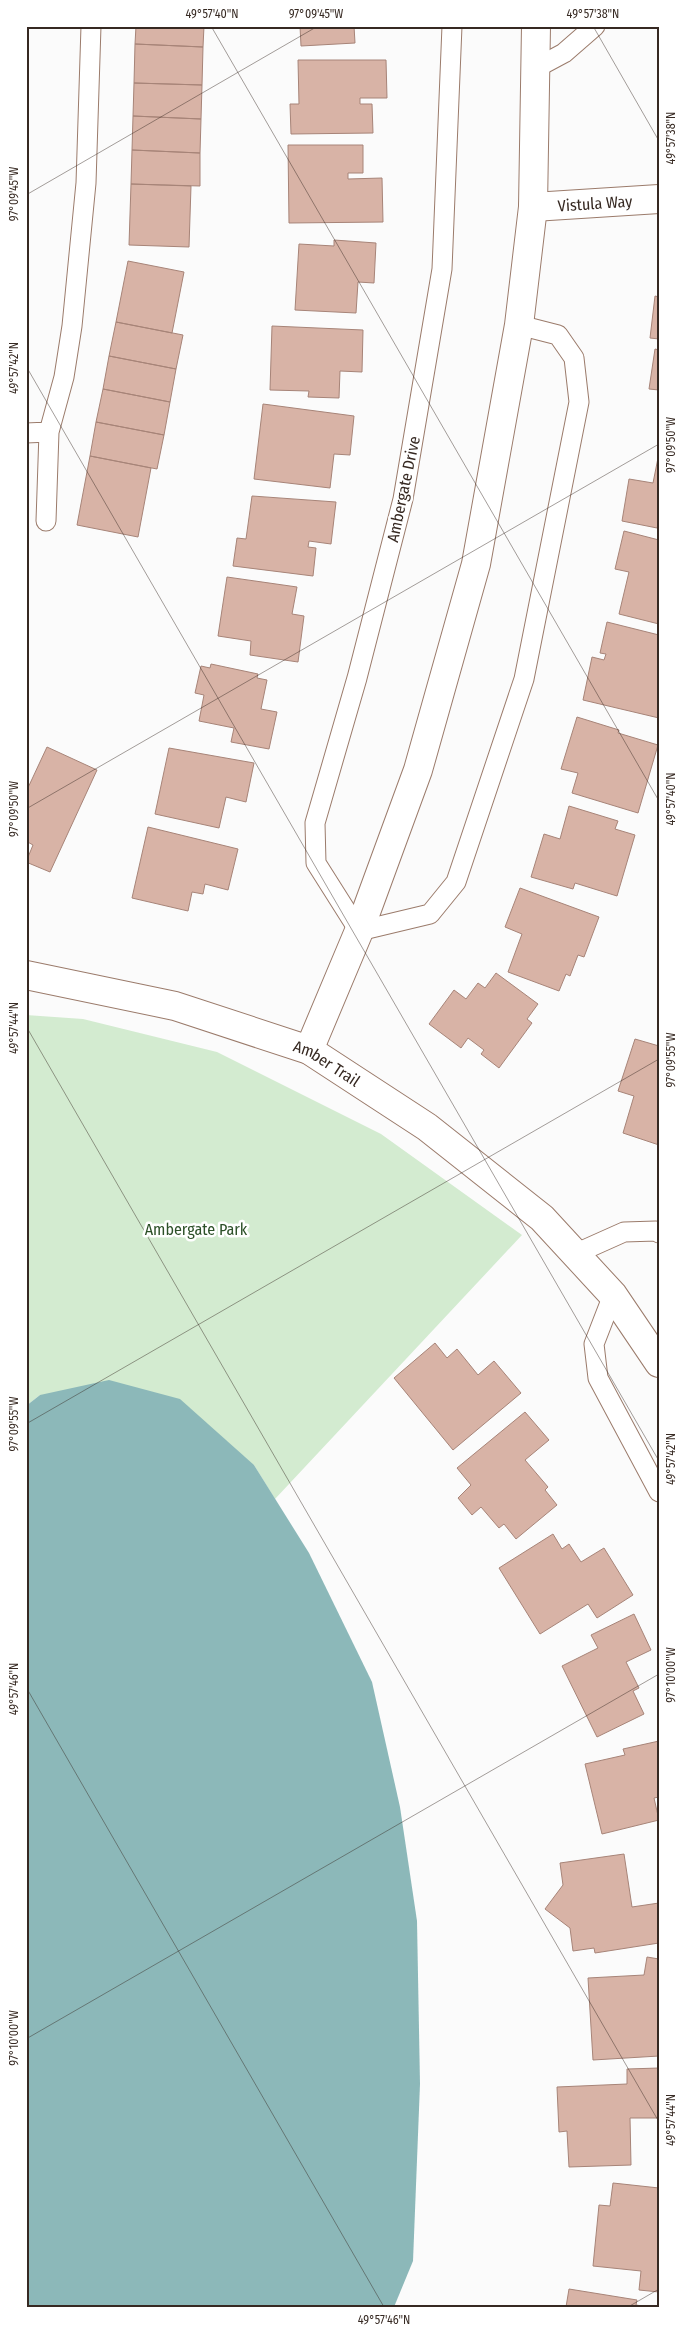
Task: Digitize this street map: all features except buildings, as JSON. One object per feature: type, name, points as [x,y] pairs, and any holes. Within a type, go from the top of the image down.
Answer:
[{"type":"street","points":[[309,1050],[359,931],[418,770],[476,564],[519,325],[533,207],[536,26]]},
{"type":"street","name":"Vistula Way","points":[[533,207],[659,199]]},
{"type":"street","name":"Amber Trail","points":[[26,975],[176,1006],[309,1050],[427,1127],[542,1218],[613,1295],[659,1364]]},
{"type":"lane","points":[[46,521],[49,432],[64,376],[72,326],[84,202],[91,26]]},
{"type":"lane","name":"Ambergate Drive","points":[[359,931],[316,863],[315,823],[357,678],[403,499],[442,269],[452,26]]},
{"type":"lane","points":[[536,68],[564,54],[595,26]]},
{"type":"lane","points":[[359,931],[430,914],[456,882],[524,679],[579,402],[574,358],[558,335],[519,325]]},
{"type":"lane","points":[[26,433],[49,432]]},
{"type":"lane","points":[[577,1254],[624,1232],[656,1231],[659,1234]]},
{"type":"lane","points":[[613,1295],[594,1344],[598,1378],[659,1492]]},
{"type":"green space","name":"Ambergate Park","points":[[26,1015],[83,1019],[217,1052],[381,1134],[522,1235],[275,1499],[254,1465],[40,1395],[26,1406]]},
{"type":"water","points":[[109,1380],[180,1399],[254,1465],[309,1553],[372,1682],[400,1807],[417,1921],[420,2084],[413,2261],[394,2307],[26,2307],[26,1406],[40,1395]]}]
